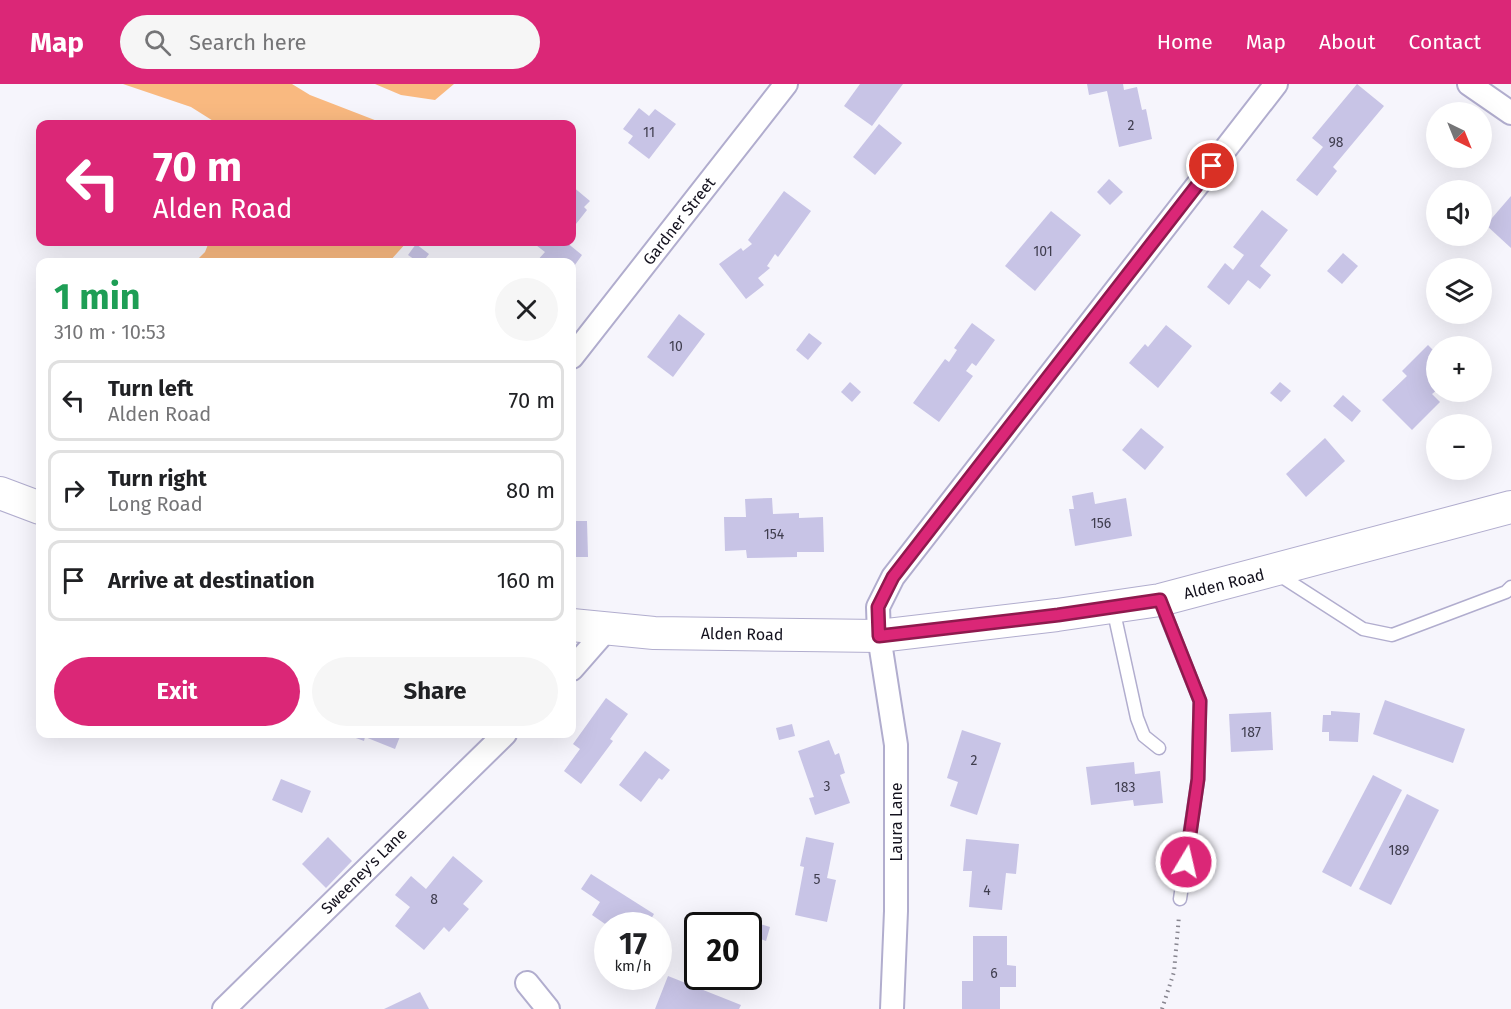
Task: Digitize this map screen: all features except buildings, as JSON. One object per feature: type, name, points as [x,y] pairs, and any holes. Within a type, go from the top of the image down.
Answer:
[{"type":"main road","points":[[0,493],[36,506]]},
{"type":"main road","name":"Alden Road","points":[[576,625],[654,633],[879,636],[1113,608],[1160,600],[1511,507]]},
{"type":"street","name":"Gardner Street","points":[[576,352],[786,84]]},
{"type":"street","points":[[1469,84],[1511,113]]},
{"type":"street","name":"Laura Lane","points":[[892,1009],[896,911],[896,745],[879,636],[878,607],[893,577],[1269,86]]},
{"type":"street","points":[[576,664],[607,629]]},
{"type":"street","name":"Sweeney's Lane","points":[[224,1009],[501,738]]},
{"type":"street","points":[[527,983],[548,1009]]},
{"type":"lane","points":[[1274,571],[1363,629],[1392,635],[1506,592],[1511,587]]},
{"type":"lane","points":[[1160,600],[1200,701],[1198,779],[1180,899]]},
{"type":"lane","points":[[1113,608],[1137,718],[1144,736],[1159,748]]},
{"type":"path","points":[[1162,1009],[1174,972],[1180,899]]},
{"type":"shaded area","points":[[123,84],[292,84],[310,95],[375,120],[212,120],[191,107]]},
{"type":"shaded area","points":[[375,84],[454,84],[435,100],[401,95]]},
{"type":"shaded area","points":[[207,246],[403,246],[393,258],[199,258]]},
{"type":"route","points":[[1186,862],[1198,779],[1200,701],[1160,600],[1113,608],[879,636],[878,607],[893,577],[1212,166]]}]
